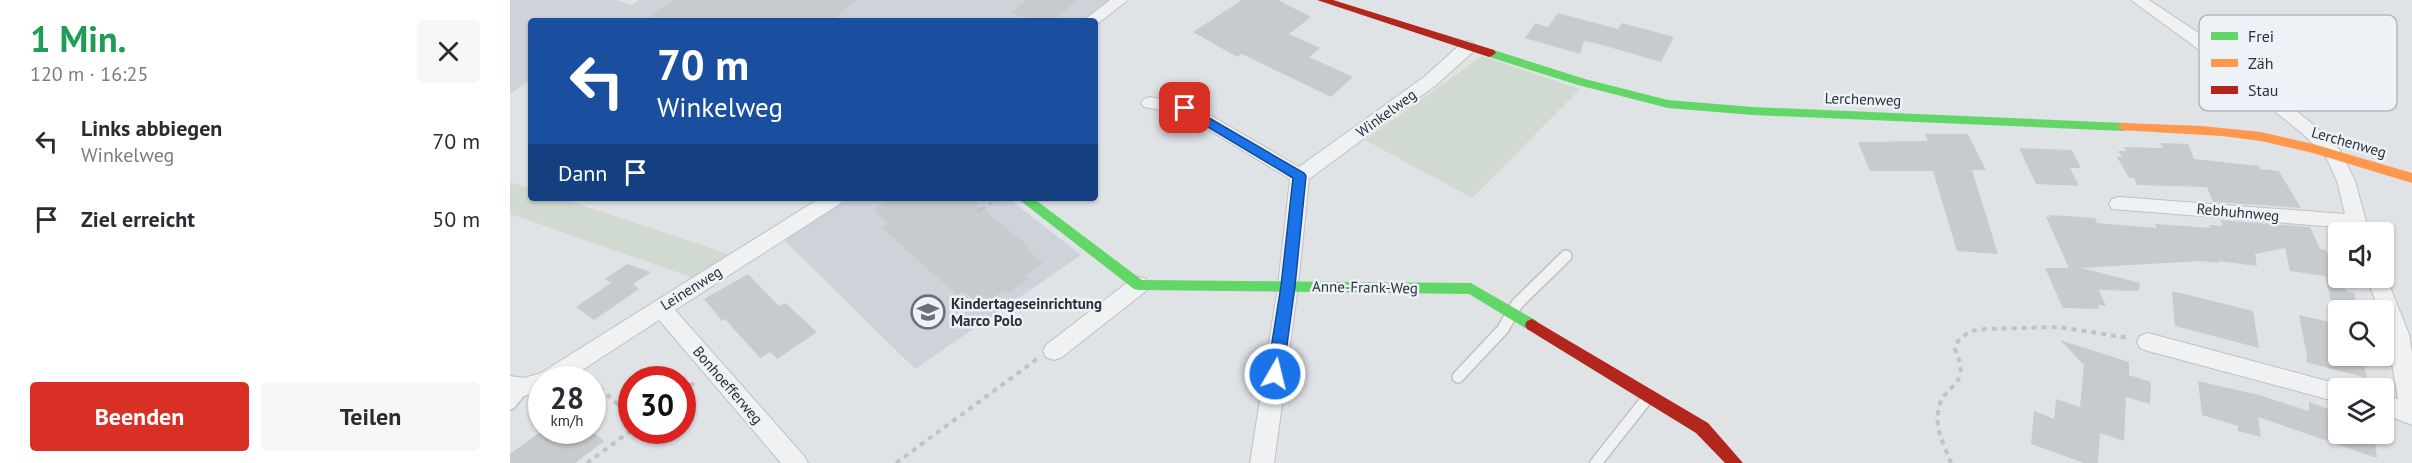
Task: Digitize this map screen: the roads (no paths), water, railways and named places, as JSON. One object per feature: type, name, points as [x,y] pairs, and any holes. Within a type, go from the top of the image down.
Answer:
[{"type":"street","points":[[1095,18],[1120,0]]},
{"type":"street","name":"Lerchenweg","points":[[1322,0],[1582,82],[1668,104],[1753,111],[2218,131],[2278,140],[2334,154],[2412,178]]},
{"type":"street","points":[[2139,0],[2199,41]]},
{"type":"street","name":"Winkelweg","points":[[1300,176],[1430,81],[1469,46]]},
{"type":"street","points":[[1150,103],[1185,108],[1300,176],[1288,286],[1262,463]]},
{"type":"street","points":[[2283,111],[2334,154]]},
{"type":"street","name":"Rebhuhnweg","points":[[2334,154],[2346,181],[2358,222]]},
{"type":"street","name":"Leinenweg","points":[[570,366],[829,201]]},
{"type":"street","points":[[1028,201],[1139,285],[1054,351]]},
{"type":"street","name":"Rebhuhnweg","points":[[2119,204],[2208,209],[2328,223]]},
{"type":"street","name":"Anne-Frank-Weg","points":[[1139,285],[1471,289],[1702,428],[1735,463]]},
{"type":"street","points":[[2381,288],[2398,334],[2412,413],[2394,408]]},
{"type":"street","name":"Bonhoefferweg","points":[[660,308],[796,463]]},
{"type":"street","points":[[2148,342],[2328,390]]},
{"type":"lane","points":[[1458,377],[1503,329],[1517,304],[1566,256]]},
{"type":"lane","points":[[1596,463],[1649,396]]},
{"type":"place","name":"Kindertageseinrichtung Marco Polo","points":[[928,312]]}]
